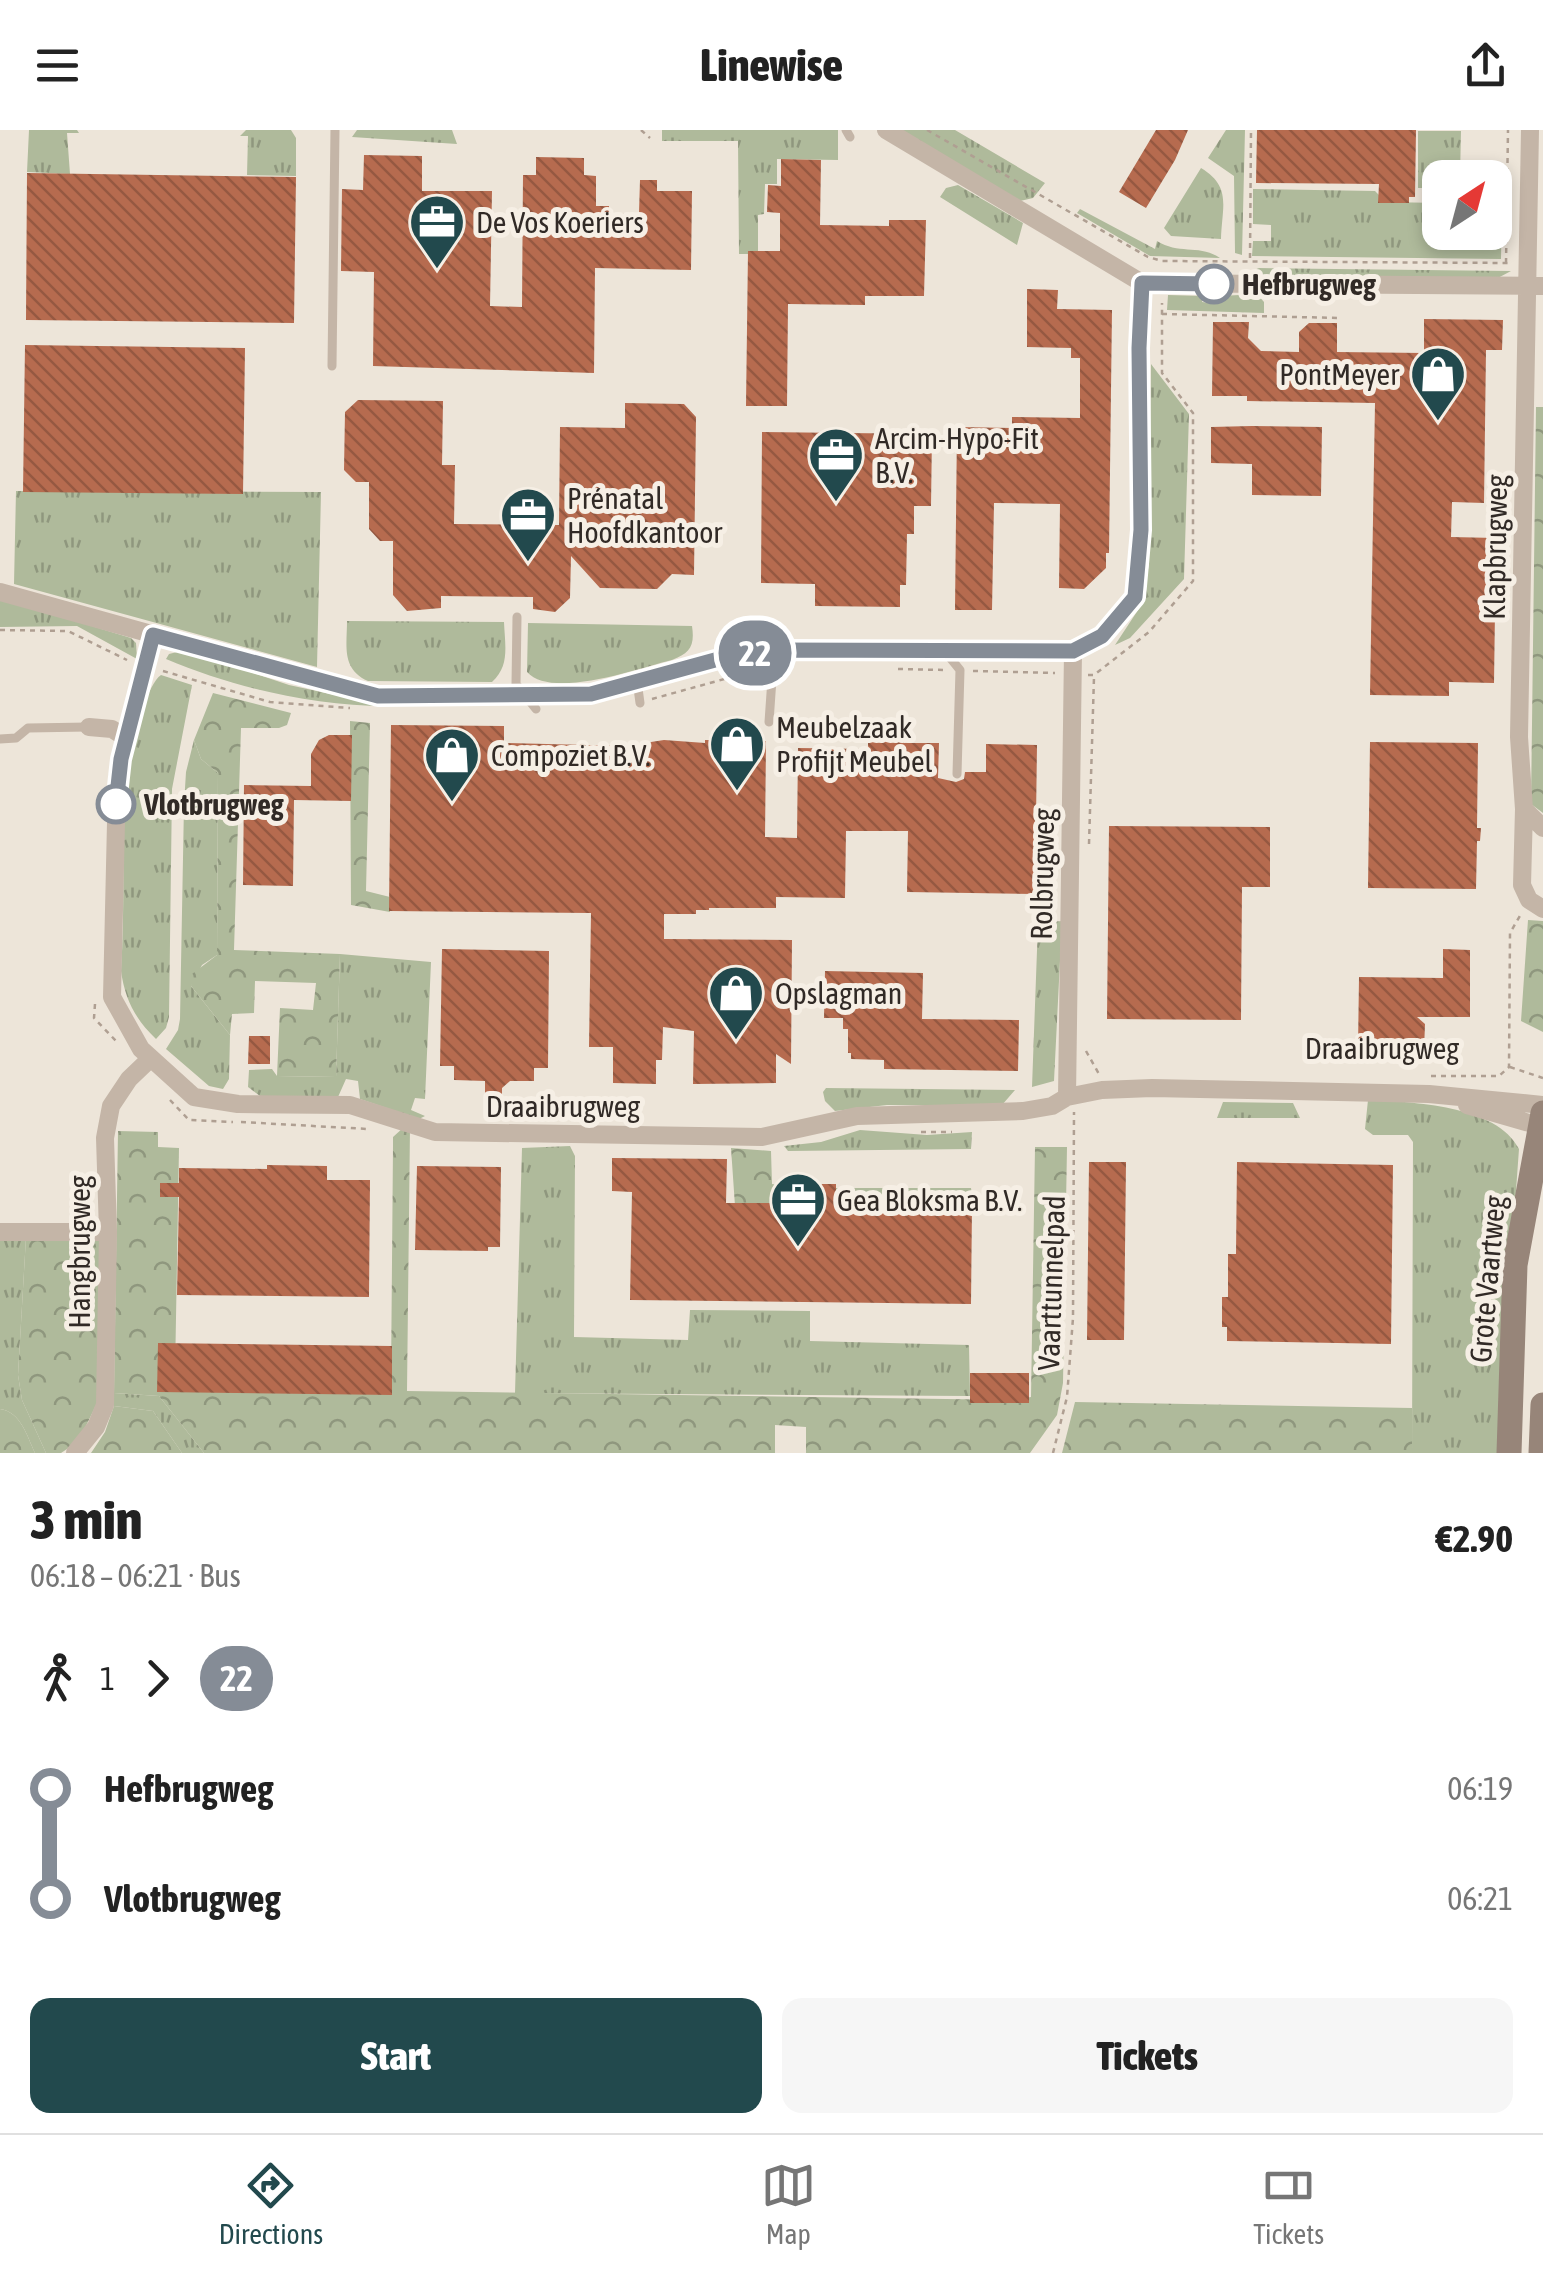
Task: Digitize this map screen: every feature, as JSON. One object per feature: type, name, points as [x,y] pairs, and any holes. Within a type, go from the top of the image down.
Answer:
[{"type":"main road","name":"Grote Vaartweg","points":[[1510,1453],[1515,1265],[1542,1118]]},
{"type":"main road","points":[[1542,1453],[1543,1404]]},
{"type":"street","points":[[886,130],[1142,283],[1536,286]]},
{"type":"street","name":"Klapbrugweg","points":[[1530,130],[1528,263],[1536,286],[1519,737],[1524,809],[1522,885],[1536,904]]},
{"type":"street","points":[[0,592],[378,696],[530,703],[591,694],[715,660],[1073,651],[1102,636],[1135,597],[1141,530],[1142,283]]},
{"type":"street","name":"Draaibrugweg","points":[[153,635],[117,779],[112,997],[122,1020],[150,1058],[194,1097],[217,1102],[350,1105],[434,1132],[762,1137],[857,1116],[1023,1112],[1052,1106],[1069,1096],[1152,1088],[1428,1085],[1542,1118]]},
{"type":"street","name":"Rolbrugweg","points":[[1069,1096],[1073,651]]},
{"type":"street","points":[[89,726],[112,730],[126,738]]},
{"type":"street","points":[[1524,809],[1543,828]]},
{"type":"street","name":"Hangbrugweg","points":[[75,1453],[96,1427],[105,1405],[106,1138],[111,1106],[128,1078],[150,1058]]},
{"type":"street","points":[[0,1232],[108,1232]]},
{"type":"lane","points":[[332,366],[335,130]]},
{"type":"lane","points":[[518,616],[516,684],[530,703]]},
{"type":"lane","points":[[945,652],[960,670],[957,774]]},
{"type":"lane","points":[[769,722],[773,658]]},
{"type":"lane","points":[[637,682],[640,703]]},
{"type":"lane","points":[[0,738],[16,738],[28,728],[89,726]]},
{"type":"path","points":[[641,130],[650,138]]},
{"type":"path","points":[[927,130],[1148,258],[1528,263]]},
{"type":"path","points":[[1250,261],[1251,130]]},
{"type":"path","points":[[1508,130],[1508,160]]},
{"type":"path","points":[[1506,250],[1506,263]]},
{"type":"path","points":[[890,669],[1094,675],[1149,632],[1193,581],[1193,413],[1162,373],[1162,261]]},
{"type":"path","points":[[1141,316],[1340,318]]},
{"type":"path","points":[[0,630],[68,631],[144,665],[270,702],[353,708]]},
{"type":"path","points":[[640,703],[773,658]]},
{"type":"path","points":[[1536,904],[1510,933],[1509,1066],[1543,1078]]},
{"type":"path","points":[[95,998],[94,1018],[118,1043]]},
{"type":"path","name":"Draaibrugweg","points":[[1428,1085],[1499,1076],[1509,1066]]},
{"type":"path","points":[[1069,1096],[1086,1073],[1106,1074]]},
{"type":"path","points":[[165,1094],[189,1120],[368,1129]]},
{"type":"path","name":"Vaarttunnelpad","points":[[1053,1453],[1068,1397],[1073,1318],[1069,1096]]},
{"type":"green space","points":[[29,130],[77,130],[79,133],[67,133],[70,174],[27,172]]},
{"type":"green space","points":[[246,130],[291,130],[296,138],[296,176],[247,175],[248,136],[240,136]]},
{"type":"green space","points":[[357,130],[452,130],[457,144],[352,137]]},
{"type":"green space","points":[[662,130],[838,130],[838,160],[777,159],[777,184],[765,184],[764,214],[758,215],[758,254],[739,254],[738,141],[662,141]]},
{"type":"green space","points":[[901,130],[955,130],[1045,183],[1033,198],[1020,201]]},
{"type":"green space","points":[[1226,130],[1245,130],[1242,255],[1235,253],[1234,176],[1208,158]]},
{"type":"green space","points":[[1418,131],[1461,131],[1460,160],[1422,160],[1422,188],[1418,188]]},
{"type":"green space","points":[[1201,168],[1221,190],[1221,239],[1171,236],[1164,228]]},
{"type":"green space","points":[[958,185],[1023,223],[1017,245],[940,197],[946,188]]},
{"type":"green space","points":[[1253,189],[1375,191],[1386,202],[1422,203],[1422,250],[1501,250],[1501,259],[1252,256],[1253,241],[1271,241],[1271,225],[1253,224]]},
{"type":"green space","points":[[1080,209],[1155,249],[1157,241],[1220,258],[1150,256],[1077,213]]},
{"type":"green space","points":[[1254,270],[1511,271],[1496,279],[1255,275]]},
{"type":"green space","points":[[1257,294],[1264,302],[1264,313],[1167,310],[1168,295],[1203,296],[1202,302],[1218,304],[1221,296]]},
{"type":"green space","points":[[1151,364],[1189,414],[1184,579],[1130,638],[1115,645],[1140,607],[1149,565]]},
{"type":"green space","points":[[1536,407],[1543,407],[1543,813],[1531,804]]},
{"type":"green space","points":[[16,491],[321,492],[317,667],[14,584]]},
{"type":"green space","points":[[0,598],[131,638],[136,643],[137,659],[77,626],[0,627]]},
{"type":"green space","points":[[347,621],[504,622],[504,662],[492,682],[368,681],[349,663]]},
{"type":"green space","points":[[528,623],[692,626],[693,639],[683,655],[672,660],[596,680],[556,683],[539,680],[527,672]]},
{"type":"green space","points":[[185,650],[289,685],[386,706],[274,693],[166,659],[169,654]]},
{"type":"green space","points":[[161,675],[192,685],[172,789],[169,1017],[166,1028],[156,1039],[132,1008],[121,971],[126,781],[142,711]]},
{"type":"green space","points":[[213,693],[291,713],[287,725],[279,728],[241,728],[234,950],[340,954],[336,1077],[277,1076],[280,1008],[313,1010],[316,983],[255,981],[254,1013],[232,1014],[230,1035],[191,986],[192,974],[217,955],[218,773],[201,759],[194,740]]},
{"type":"green space","points":[[350,721],[370,723],[366,891],[390,897],[390,912],[351,905]]},
{"type":"green space","points":[[194,740],[201,759],[218,773],[217,955],[202,965],[191,986],[230,1035],[229,1079],[223,1089],[209,1086],[166,1049],[180,1019],[184,804]]},
{"type":"green space","points":[[1528,920],[1543,921],[1543,1032],[1521,1021]]},
{"type":"green space","points":[[1062,921],[1054,1081],[1032,1087],[1038,923]]},
{"type":"green space","points":[[340,954],[431,962],[425,1099],[415,1098],[411,1110],[425,1116],[419,1119],[360,1099],[358,1081],[346,1079],[338,1097],[260,1096],[248,1087],[249,1070],[272,1069],[277,1076],[336,1077]]},
{"type":"green space","points":[[826,1088],[1015,1090],[1002,1105],[887,1105],[835,1111],[825,1101]]},
{"type":"green space","points":[[1368,1100],[1429,1105],[1473,1115],[1508,1134],[1519,1149],[1497,1453],[1412,1453],[1413,1142],[1408,1135],[1373,1135],[1365,1129]]},
{"type":"green space","points":[[1223,1102],[1293,1103],[1300,1118],[1217,1118]]},
{"type":"green space","points":[[404,1127],[410,1127],[407,1391],[1013,1400],[1031,1397],[1035,1147],[1067,1147],[1063,1383],[1057,1415],[1030,1453],[806,1453],[806,1427],[775,1425],[775,1453],[204,1453],[159,1396],[114,1393],[118,1131],[158,1132],[158,1147],[179,1148],[175,1375],[391,1378],[393,1137]]},
{"type":"green space","points":[[860,1130],[927,1135],[972,1132],[971,1149],[788,1151],[784,1146],[821,1142]]},
{"type":"green space","points":[[570,1146],[575,1156],[574,1337],[688,1340],[690,1310],[810,1311],[810,1341],[969,1345],[970,1396],[515,1393],[522,1148]]},
{"type":"green space","points":[[731,1148],[771,1151],[772,1184],[789,1187],[789,1205],[735,1206]]},
{"type":"green space","points":[[836,1188],[971,1188],[974,1209],[836,1208]]},
{"type":"green space","points":[[0,1237],[26,1237],[18,1375],[22,1400],[46,1453],[35,1453],[18,1420],[0,1409]]},
{"type":"green space","points":[[26,1237],[102,1238],[99,1399],[85,1428],[61,1453],[46,1453],[22,1400],[18,1375]]},
{"type":"green space","points":[[114,1393],[159,1396],[204,1453],[182,1453],[153,1411],[114,1406]]},
{"type":"green space","points":[[1075,1402],[1412,1408],[1412,1453],[1062,1453]]},
{"type":"green space","points":[[114,1406],[153,1411],[182,1453],[91,1453],[105,1432]]},
{"type":"green space","points":[[0,1409],[18,1420],[35,1453],[0,1453]]},
{"type":"building","points":[[1156,130],[1188,130],[1146,208],[1119,192]]},
{"type":"building","points":[[1257,130],[1416,130],[1415,197],[1409,197],[1409,203],[1378,203],[1379,184],[1256,183]]},
{"type":"building","points":[[364,155],[422,156],[422,191],[492,191],[490,306],[522,307],[523,175],[536,175],[536,157],[584,158],[584,175],[596,176],[596,206],[609,206],[609,213],[639,213],[640,180],[657,180],[657,191],[692,191],[691,270],[595,268],[594,373],[373,366],[374,272],[341,271],[342,189],[363,190]]},
{"type":"building","points":[[781,159],[821,160],[820,225],[889,226],[889,220],[926,220],[924,296],[865,296],[865,305],[788,304],[787,406],[746,406],[748,251],[780,251],[780,213],[767,212],[768,185],[781,186]]},
{"type":"building","points":[[27,173],[296,177],[294,323],[26,320]]},
{"type":"building","points":[[1027,289],[1058,290],[1057,309],[1112,310],[1106,568],[1084,589],[1059,588],[1060,504],[994,503],[992,610],[955,610],[957,427],[1012,428],[1012,417],[1080,418],[1080,358],[1071,358],[1071,348],[1027,347]]},
{"type":"building","points":[[1424,319],[1503,320],[1502,350],[1486,350],[1484,503],[1452,502],[1451,537],[1496,538],[1494,683],[1449,682],[1449,696],[1370,695],[1375,403],[1247,401],[1247,396],[1212,396],[1213,322],[1249,322],[1248,338],[1261,351],[1299,352],[1299,332],[1309,323],[1337,323],[1337,352],[1424,353]]},
{"type":"building","points":[[25,345],[245,348],[243,494],[23,492]]},
{"type":"building","points":[[358,400],[443,401],[442,465],[455,465],[454,524],[559,525],[560,427],[625,428],[625,403],[684,404],[696,417],[694,575],[672,574],[657,589],[600,588],[571,556],[570,598],[555,612],[533,609],[533,597],[441,596],[441,608],[407,611],[393,595],[393,541],[380,541],[369,529],[369,482],[356,482],[344,470],[345,412]]},
{"type":"building","points":[[1211,427],[1322,427],[1321,496],[1252,495],[1252,464],[1211,463]]},
{"type":"building","points":[[762,432],[932,434],[931,506],[914,506],[914,534],[907,534],[906,585],[900,585],[900,607],[815,606],[815,584],[761,583]]},
{"type":"building","points":[[391,725],[504,726],[504,743],[625,746],[625,765],[651,742],[766,741],[765,837],[797,838],[798,748],[868,749],[868,725],[904,725],[904,743],[939,743],[938,778],[956,782],[964,779],[965,772],[986,772],[986,744],[1037,745],[1035,894],[907,892],[908,831],[846,831],[845,898],[776,897],[776,908],[709,908],[696,910],[696,914],[664,914],[664,939],[792,940],[791,1064],[776,1054],[776,1083],[693,1084],[694,1031],[663,1027],[662,1060],[656,1060],[656,1084],[613,1083],[613,1047],[589,1047],[591,913],[389,911]]},
{"type":"building","points":[[329,735],[352,735],[351,801],[294,800],[293,886],[243,885],[244,785],[311,786],[311,754],[319,740]]},
{"type":"building","points":[[1370,742],[1478,743],[1477,828],[1481,828],[1476,889],[1368,888]]},
{"type":"building","points":[[1109,826],[1270,827],[1270,887],[1242,887],[1241,1020],[1107,1019]]},
{"type":"building","points":[[442,949],[549,951],[548,1068],[534,1068],[534,1081],[510,1081],[502,1088],[502,1103],[485,1103],[485,1081],[454,1080],[454,1066],[440,1066]]},
{"type":"building","points":[[1443,949],[1470,950],[1470,1017],[1417,1017],[1425,1024],[1424,1050],[1358,1049],[1359,977],[1443,978]]},
{"type":"building","points":[[825,971],[923,973],[922,1019],[1019,1020],[1018,1071],[884,1069],[884,1060],[851,1059],[843,1018],[824,1018]]},
{"type":"building","points":[[249,1036],[270,1036],[270,1064],[248,1064]]},
{"type":"building","points":[[612,1158],[727,1159],[726,1203],[790,1203],[790,1184],[836,1184],[836,1204],[972,1206],[971,1304],[630,1300],[632,1192],[612,1191]]},
{"type":"building","points":[[1089,1162],[1126,1162],[1124,1340],[1087,1340]]},
{"type":"building","points":[[1237,1162],[1393,1165],[1391,1344],[1227,1341],[1227,1327],[1222,1327],[1222,1297],[1228,1297],[1228,1254],[1236,1254]]},
{"type":"building","points":[[267,1165],[327,1166],[327,1180],[370,1180],[369,1297],[177,1295],[179,1197],[160,1197],[160,1183],[179,1183],[179,1168],[267,1169]]},
{"type":"building","points":[[417,1166],[501,1167],[500,1247],[488,1247],[488,1251],[415,1250]]},
{"type":"building","points":[[158,1343],[392,1346],[392,1395],[157,1392]]},
{"type":"building","points":[[970,1373],[1029,1373],[1029,1403],[970,1403]]},
{"type":"bus line","name":"22","points":[[116,804],[121,759],[153,635],[378,696],[591,694],[715,660],[774,650],[1073,651],[1102,636],[1135,597],[1141,530],[1142,283],[1214,284]]},
{"type":"place","name":"De Vos Koeriers","points":[[437,271]]},
{"type":"place","name":"Hefbrugweg","points":[[1214,284]]},
{"type":"place","name":"PontMeyer","points":[[1438,423]]},
{"type":"place","name":"Arcim-Hypo-Fit B.V.","points":[[836,504]]},
{"type":"place","name":"Prénatal Hoofdkantoor","points":[[528,564]]},
{"type":"place","name":"Meubelzaak Profijt Meubel","points":[[737,793]]},
{"type":"place","name":"Vlotbrugweg","points":[[116,804]]},
{"type":"place","name":"Compoziet B.V.","points":[[452,804]]},
{"type":"place","name":"Opslagman","points":[[736,1042]]},
{"type":"place","name":"Gea Bloksma B.V.","points":[[798,1249]]}]
